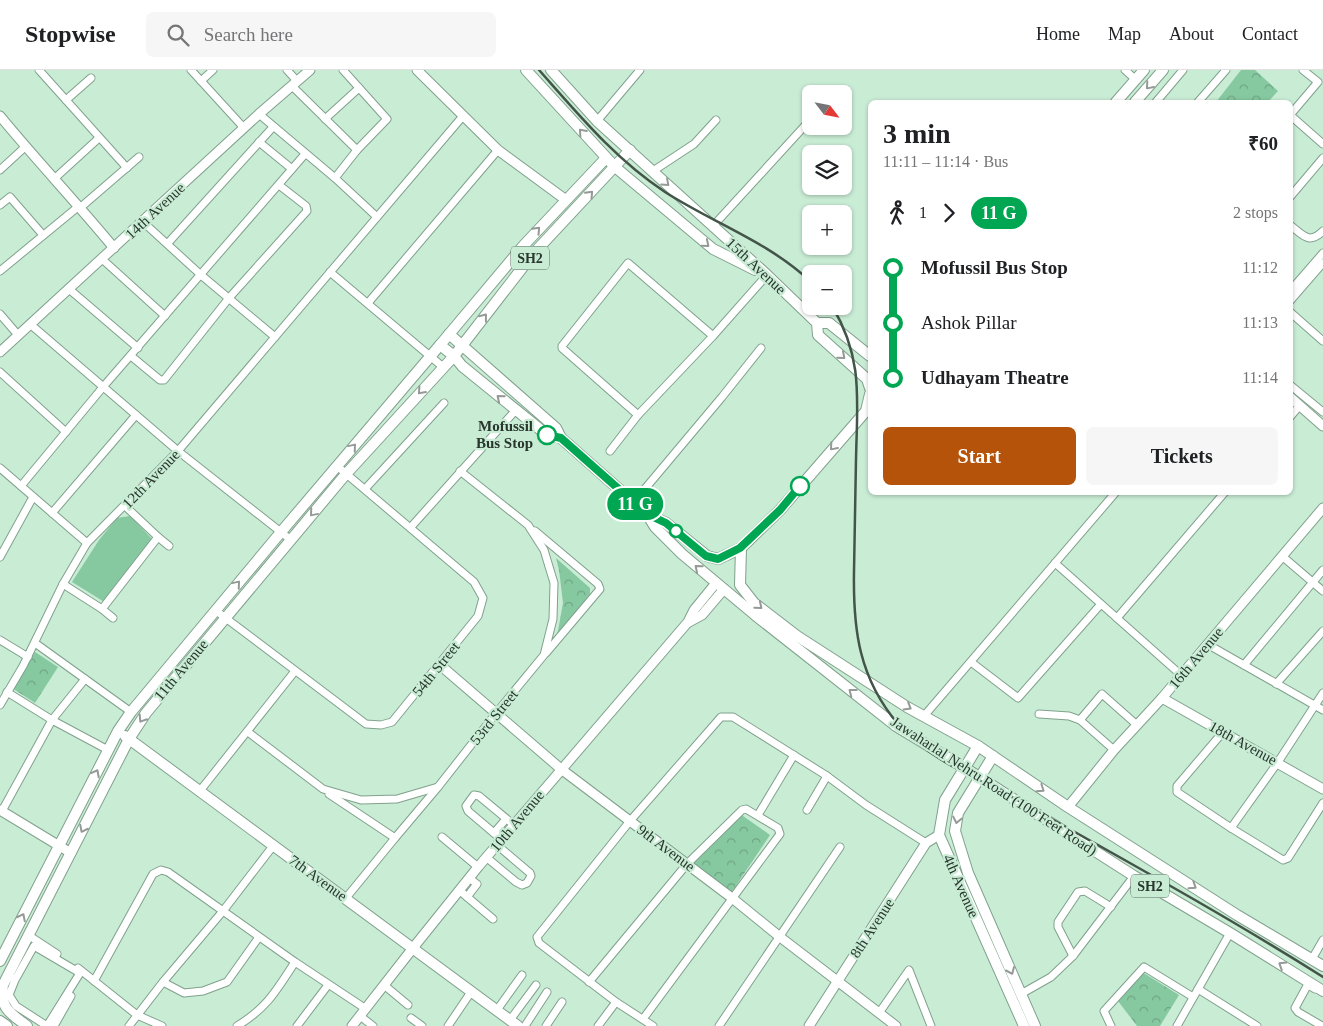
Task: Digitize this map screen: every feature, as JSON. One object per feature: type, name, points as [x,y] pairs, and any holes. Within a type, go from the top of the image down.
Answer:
[{"type":"main road","points":[[526,70],[615,168],[713,249],[767,275]]},
{"type":"main road","name":"15th Avenue","points":[[551,70],[597,121],[767,275],[817,323],[818,335],[867,379],[868,382]]},
{"type":"main road","points":[[1118,100],[1144,70]]},
{"type":"main road","points":[[1137,100],[1163,70]]},
{"type":"main road","points":[[615,168],[630,150]]},
{"type":"main road","name":"11th Avenue","points":[[0,960],[118,731],[131,712],[280,532],[524,245],[606,158]]},
{"type":"main road","name":"SH2","points":[[448,362],[533,254],[615,168]]},
{"type":"main road","points":[[524,245],[533,254]]},
{"type":"main road","points":[[817,323],[830,323],[868,354]]},
{"type":"main road","points":[[449,334],[556,428],[561,438]]},
{"type":"main road","name":"SH2","points":[[440,344],[448,362]]},
{"type":"main road","name":"11th Avenue","points":[[27,1026],[5,1010],[0,996],[3,985],[11,978],[28,935],[72,853],[129,739],[146,713],[346,474],[448,362]]},
{"type":"main road","name":"SH2","points":[[448,362],[462,366],[515,411],[547,435],[561,438],[633,503],[647,514],[666,523],[706,556],[718,559],[740,548]]},
{"type":"main road","points":[[740,548],[780,510],[868,408]]},
{"type":"main road","name":"Jawaharlal Nehru Road (100 Feet Road)","points":[[647,514],[655,527],[682,554],[896,726],[1134,876],[1230,933],[1323,993]]},
{"type":"main road","name":"Jawaharlal Nehru Road (100 Feet Road)","points":[[740,548],[740,585],[754,602],[797,636],[924,716],[978,746],[1068,807],[1323,966]]},
{"type":"main road","name":"7th Avenue","points":[[118,731],[514,1023]]},
{"type":"main road","name":"4th Avenue","points":[[978,746],[945,800],[939,835],[1024,1026]]},
{"type":"main road","points":[[992,756],[958,813],[955,831],[968,873],[1035,1026]]},
{"type":"main road","points":[[0,1021],[7,1026]]},
{"type":"street","points":[[39,70],[127,168]]},
{"type":"street","points":[[191,70],[244,128]]},
{"type":"street","points":[[201,82],[213,70]]},
{"type":"street","points":[[287,70],[295,84],[325,119],[357,150]]},
{"type":"street","name":"14th Avenue","points":[[0,352],[259,114],[310,70]]},
{"type":"street","points":[[335,178],[357,150],[387,119],[343,70]]},
{"type":"street","points":[[417,70],[498,150],[566,200]]},
{"type":"street","points":[[597,121],[640,70]]},
{"type":"street","points":[[1125,70],[1136,80]]},
{"type":"street","points":[[1158,100],[1183,70]]},
{"type":"street","points":[[1200,100],[1226,70]]},
{"type":"street","points":[[1293,111],[1318,82],[1303,70]]},
{"type":"street","points":[[66,100],[91,78]]},
{"type":"street","points":[[325,119],[359,88]]},
{"type":"street","points":[[259,114],[335,178],[377,217]]},
{"type":"street","points":[[0,116],[80,206],[114,248]]},
{"type":"street","name":"12th Avenue","points":[[0,705],[35,643],[63,584],[87,543],[178,452],[463,116]]},
{"type":"street","points":[[1293,118],[1323,144]]},
{"type":"street","points":[[652,171],[694,144],[716,120]]},
{"type":"street","points":[[168,243],[273,127]]},
{"type":"street","points":[[713,226],[802,130]]},
{"type":"street","points":[[54,179],[99,138]]},
{"type":"street","points":[[259,142],[292,170]]},
{"type":"street","points":[[0,170],[26,147]]},
{"type":"street","points":[[368,303],[498,150]]},
{"type":"street","points":[[21,486],[305,154]]},
{"type":"street","points":[[0,271],[139,158]]},
{"type":"street","points":[[1293,193],[1323,158]]},
{"type":"street","points":[[131,356],[162,381],[229,298],[307,210],[306,206],[279,184]]},
{"type":"street","points":[[0,206],[10,197],[43,235]]},
{"type":"street","points":[[143,222],[201,275],[275,337]]},
{"type":"street","points":[[1293,227],[1311,239],[1316,238],[1323,231]]},
{"type":"street","points":[[1293,288],[1323,253]]},
{"type":"street","points":[[102,259],[165,316]]},
{"type":"street","points":[[638,415],[562,348],[628,263],[713,336]]},
{"type":"street","points":[[1293,298],[1323,263]]},
{"type":"street","points":[[330,272],[430,356],[448,362]]},
{"type":"street","points":[[610,451],[638,415],[713,336],[767,275]]},
{"type":"street","points":[[69,289],[138,348]]},
{"type":"street","points":[[0,314],[18,335]]},
{"type":"street","points":[[1293,315],[1323,341]]},
{"type":"street","points":[[30,324],[178,452],[291,540]]},
{"type":"street","points":[[633,503],[722,397],[760,348]]},
{"type":"street","points":[[0,372],[66,432]]},
{"type":"street","points":[[1293,387],[1323,412]]},
{"type":"street","points":[[1293,400],[1323,426]]},
{"type":"street","points":[[365,489],[444,402]]},
{"type":"street","points":[[1293,413],[1300,406]]},
{"type":"street","points":[[411,528],[515,411]]},
{"type":"street","points":[[52,513],[136,415]]},
{"type":"street","name":"54th Street","points":[[215,610],[366,724],[381,725],[392,722],[478,616],[483,598],[474,582],[337,466]]},
{"type":"street","points":[[0,468],[87,543]]},
{"type":"street","name":"53rd Street","points":[[346,898],[544,655],[553,619],[554,583],[544,550],[528,526],[460,471]]},
{"type":"street","points":[[924,716],[1113,495]]},
{"type":"street","points":[[1117,618],[1222,495]]},
{"type":"street","points":[[0,557],[33,497]]},
{"type":"street","points":[[125,506],[169,546]]},
{"type":"street","name":"16th Avenue","points":[[1068,807],[1114,750],[1162,698],[1323,508]]},
{"type":"street","points":[[528,526],[598,584],[600,589],[544,655]]},
{"type":"street","points":[[102,609],[158,537]]},
{"type":"street","points":[[1282,556],[1323,591]]},
{"type":"street","points":[[1055,563],[1181,675]]},
{"type":"street","points":[[1244,665],[1323,570]]},
{"type":"street","points":[[63,584],[113,618]]},
{"type":"street","name":"10th Avenue","points":[[352,1026],[486,857],[510,822],[561,769],[688,622],[702,615],[720,586]]},
{"type":"street","points":[[971,662],[1018,698],[1101,604]]},
{"type":"street","points":[[1276,684],[1323,631]]},
{"type":"street","points":[[0,640],[28,656]]},
{"type":"street","points":[[35,643],[131,712]]},
{"type":"street","points":[[1207,644],[1323,710]]},
{"type":"street","name":"9th Avenue","points":[[440,665],[561,769],[732,898],[837,982],[896,1026]]},
{"type":"street","points":[[199,792],[296,671]]},
{"type":"street","points":[[72,853],[1,810],[52,720],[85,679]]},
{"type":"street","points":[[7,692],[52,720],[108,750]]},
{"type":"street","points":[[1231,828],[1278,762],[1323,693]]},
{"type":"street","points":[[1080,720],[1102,694],[1137,725]]},
{"type":"street","name":"18th Avenue","points":[[1162,698],[1323,789]]},
{"type":"street","points":[[1039,714],[1069,716],[1080,720],[1114,750]]},
{"type":"street","points":[[653,1026],[616,1002],[539,943],[538,934],[630,821],[721,717],[734,717],[827,776],[866,805],[926,844]]},
{"type":"street","points":[[248,732],[323,790],[395,838]]},
{"type":"street","points":[[1223,732],[1177,786],[1176,790],[1231,828],[1280,859],[1286,860],[1323,802]]},
{"type":"street","points":[[758,815],[794,755]]},
{"type":"street","points":[[807,810],[827,776]]},
{"type":"street","points":[[323,790],[361,800],[398,799],[438,787]]},
{"type":"street","points":[[486,857],[516,882],[522,885],[527,883],[531,876],[530,873],[468,811],[466,806],[474,795],[479,796],[510,822]]},
{"type":"street","points":[[589,982],[686,864],[742,810],[746,809],[778,828],[780,834],[643,1019]]},
{"type":"street","name":"8th Avenue","points":[[809,1026],[926,844],[939,835]]},
{"type":"street","points":[[442,837],[478,867]]},
{"type":"street","points":[[129,1026],[162,982],[223,911],[273,846]]},
{"type":"street","points":[[719,1026],[840,847]]},
{"type":"street","points":[[94,981],[124,925],[156,872],[161,870],[168,872],[328,985],[363,1013],[373,1026]]},
{"type":"street","points":[[1021,994],[1051,977],[1073,956],[1134,876]]},
{"type":"street","points":[[467,896],[477,884],[469,878]]},
{"type":"street","points":[[460,890],[493,919]]},
{"type":"street","points":[[1073,956],[1058,927],[1058,922],[1078,892],[1085,890],[1111,907]]},
{"type":"street","points":[[1177,1026],[1230,933]]},
{"type":"street","points":[[28,935],[84,973],[137,1014],[162,1026]]},
{"type":"street","points":[[162,982],[184,993],[203,992],[227,982],[259,937]]},
{"type":"street","points":[[1312,959],[1323,940]]},
{"type":"street","points":[[34,946],[80,973],[47,1026],[16,1006],[9,995],[11,978],[34,946]]},
{"type":"street","points":[[237,1026],[264,1007],[295,962]]},
{"type":"street","points":[[1111,1026],[1106,1016],[1106,1008],[1144,966],[1193,997]]},
{"type":"street","points":[[879,1014],[909,970],[932,1026]]},
{"type":"street","points":[[54,1026],[84,973]]},
{"type":"street","points":[[497,1010],[522,976]]},
{"type":"street","points":[[297,1026],[328,985]]},
{"type":"street","points":[[384,985],[408,1004]]},
{"type":"street","points":[[514,1023],[536,985]]},
{"type":"street","points":[[1322,1026],[1298,1012],[1295,1008],[1307,986],[1323,993]]},
{"type":"street","points":[[1198,989],[1257,1026]]},
{"type":"street","points":[[448,1026],[471,992]]},
{"type":"street","points":[[525,1026],[547,992]]},
{"type":"street","points":[[546,1026],[562,1002]]},
{"type":"street","points":[[598,1026],[616,1002]]},
{"type":"street","points":[[411,1018],[422,1026]]},
{"type":"green space","points":[[1241,70],[1255,70],[1278,91],[1270,100],[1218,100]]},
{"type":"green space","points":[[130,516],[154,541],[106,603],[72,582],[99,540],[117,518]]},
{"type":"green space","points":[[556,558],[590,588],[590,594],[557,636],[563,603]]},
{"type":"green space","points":[[35,652],[58,667],[35,703],[12,688]]},
{"type":"green space","points":[[736,811],[770,835],[729,896],[690,865]]},
{"type":"green space","points":[[1142,972],[1179,995],[1160,1026],[1137,1026],[1118,1001]]},
{"type":"railway","points":[[539,70],[598,135],[647,179],[683,203],[777,255],[802,274]]},
{"type":"railway","points":[[837,315],[849,344],[854,362],[856,381],[854,593],[857,633],[867,671],[885,707],[911,738],[944,761],[1142,870],[1323,977]]},
{"type":"bus line","points":[[547,435],[561,438],[647,514],[666,523],[706,556],[718,559],[740,548],[780,510],[800,486]]},
{"type":"place","name":"Mofussil Bus Stop","points":[[547,435]]}]
